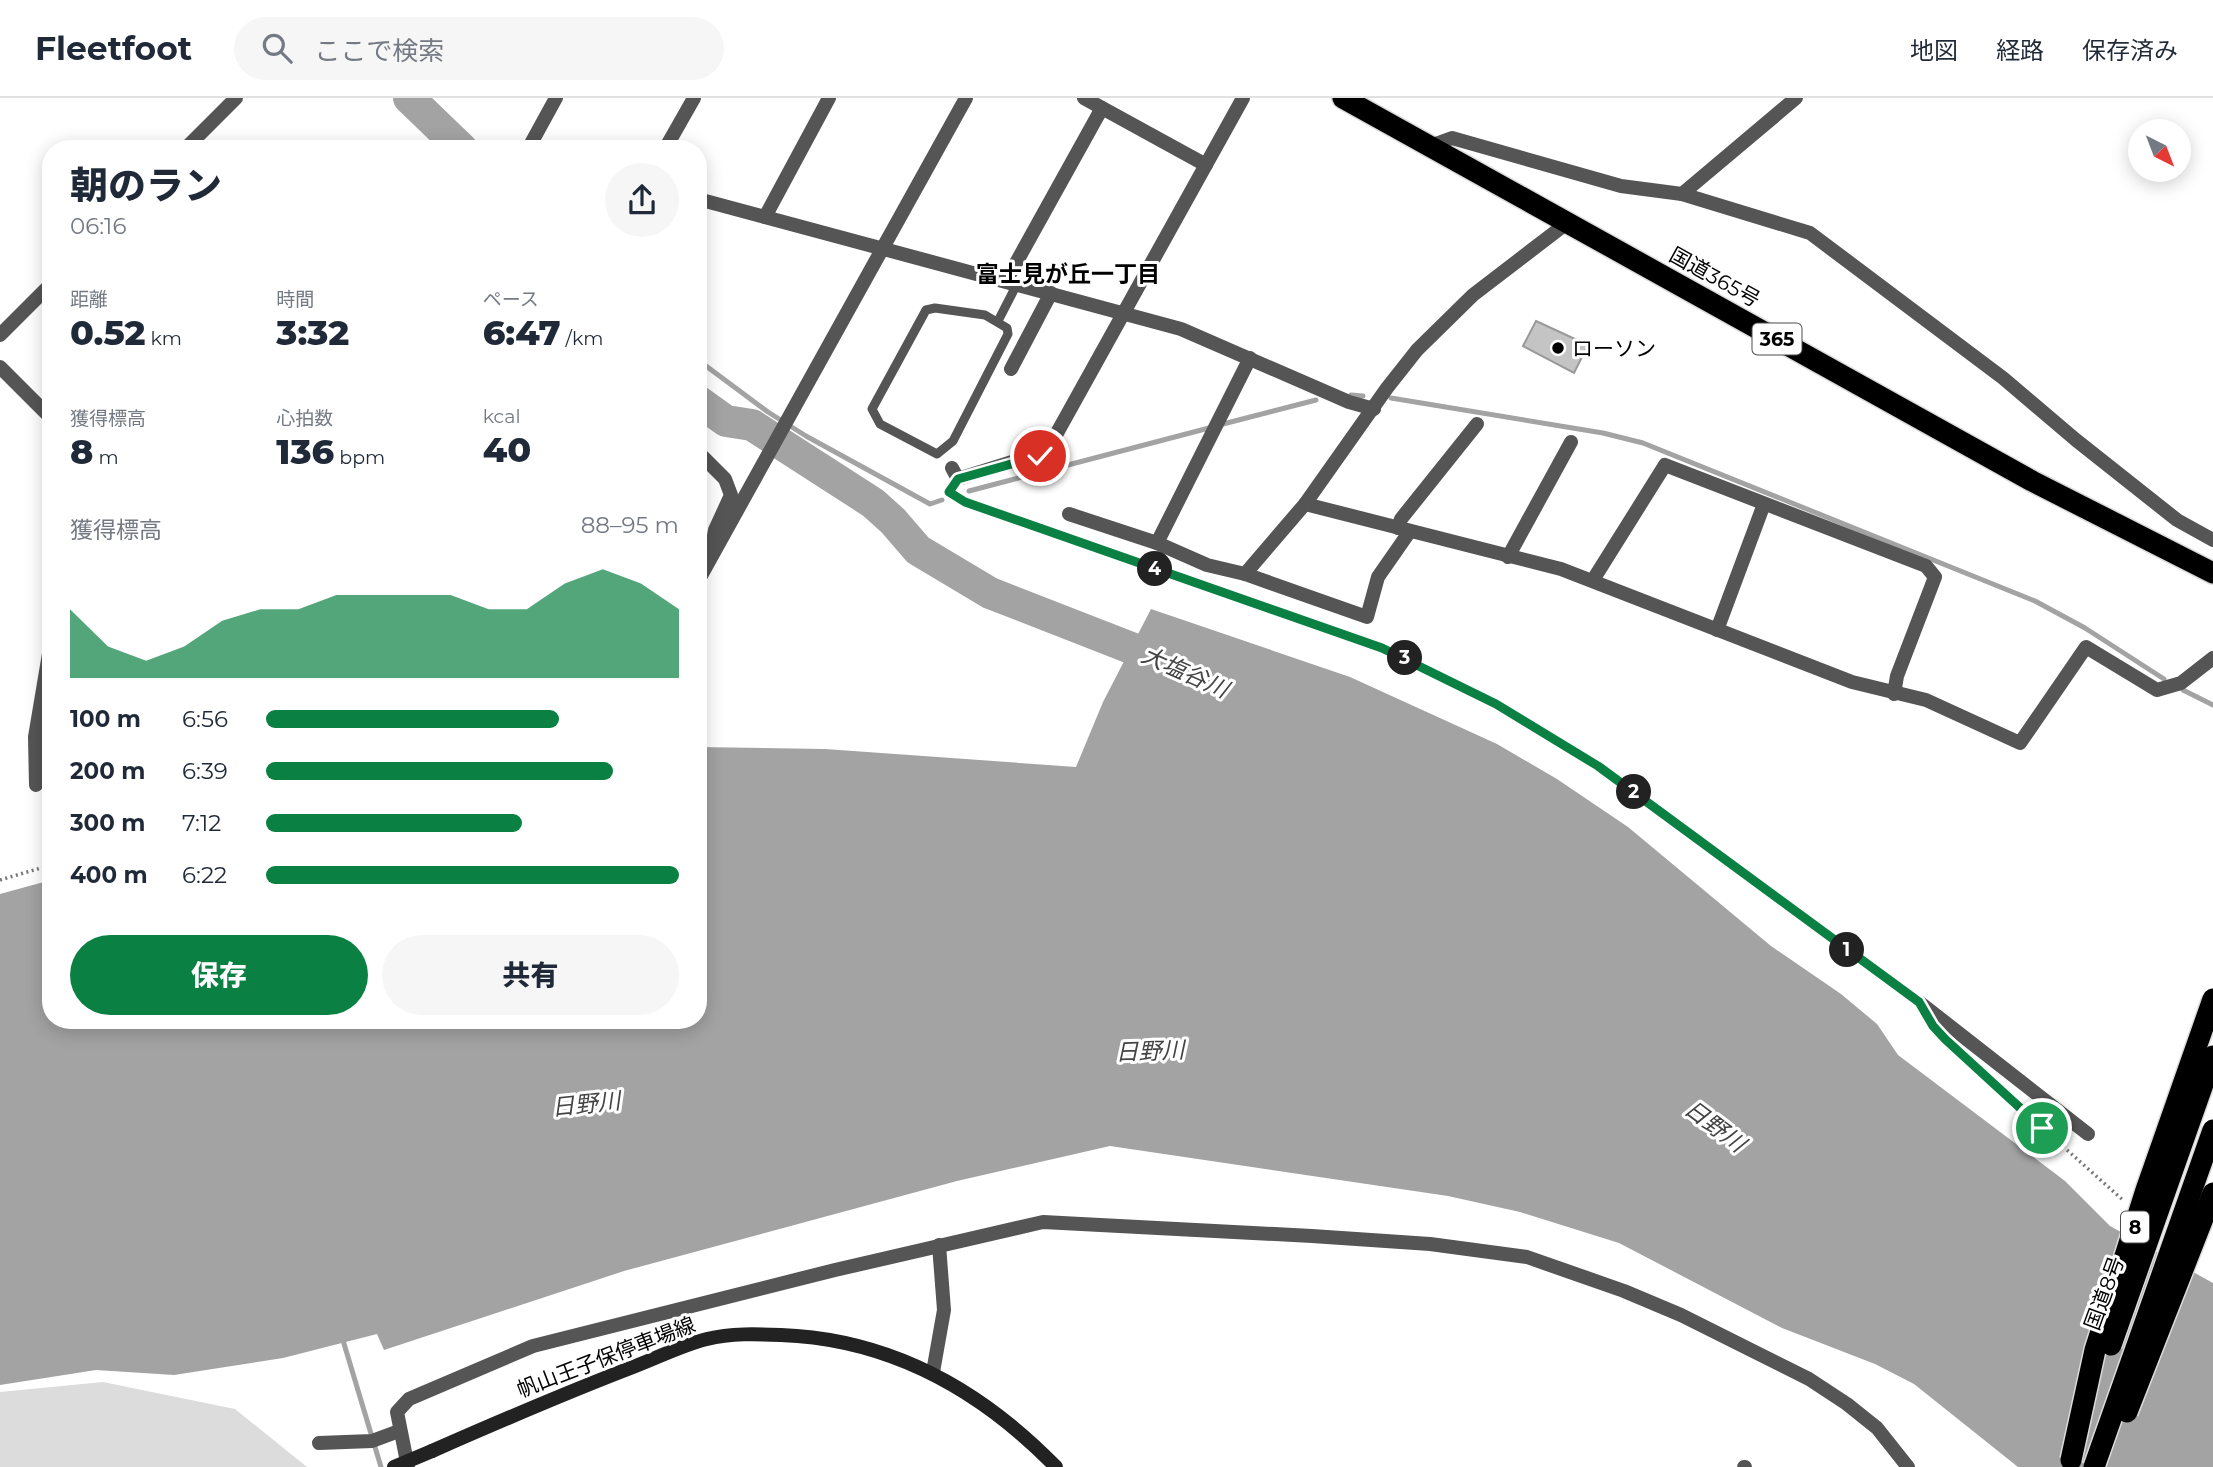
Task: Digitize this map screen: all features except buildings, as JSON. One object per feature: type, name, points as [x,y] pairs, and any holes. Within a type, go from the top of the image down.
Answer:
[{"type":"highway","name":"国道365号","points":[[1343,98],[2020,474],[2213,573]]},
{"type":"highway","name":"8","points":[[2070,1463],[2095,1350],[2146,1190],[2213,999]]},
{"type":"highway","name":"国道8号","points":[[2070,1463],[2213,1056]]},
{"type":"highway","name":"8","points":[[2096,1467],[2213,1130]]},
{"type":"highway","name":"8","points":[[2096,1467],[2131,1403],[2213,1193]]},
{"type":"main road","name":"帆山王子保停車場線","points":[[394,1467],[559,1395],[707,1339],[749,1334],[816,1336],[880,1351],[933,1372],[1014,1427],[1056,1467]]},
{"type":"street","points":[[194,140],[236,98]]},
{"type":"street","points":[[533,140],[556,98]]},
{"type":"street","points":[[670,140],[694,98]]},
{"type":"street","points":[[765,217],[829,98]]},
{"type":"street","points":[[707,564],[966,98]]},
{"type":"street","points":[[1084,98],[1206,165]]},
{"type":"street","points":[[955,473],[1047,451],[1243,98]]},
{"type":"street","points":[[1682,194],[1796,98]]},
{"type":"street","points":[[1012,283],[1102,108]]},
{"type":"street","points":[[1430,146],[1452,138],[1621,186],[1682,194],[1810,233],[2003,378],[2177,520],[2213,540]]},
{"type":"street","points":[[707,201],[1181,329],[1349,402],[1374,409]]},
{"type":"street","points":[[1245,574],[1305,504],[1404,367],[1445,322],[1473,295],[1567,223]]},
{"type":"street","points":[[0,335],[42,293]]},
{"type":"street","points":[[1011,369],[1051,293]]},
{"type":"street","points":[[1157,543],[1250,358]]},
{"type":"street","points":[[0,367],[42,409]]},
{"type":"street","points":[[1069,514],[1157,543],[1207,565],[1245,574],[1367,617],[1378,577],[1404,530],[1401,519],[1477,424]]},
{"type":"street","points":[[1508,557],[1571,442]]},
{"type":"street","points":[[707,461],[725,479],[731,495],[715,530],[710,559]]},
{"type":"street","points":[[1593,580],[1665,465],[1926,566],[1935,577],[1897,676],[1894,694]]},
{"type":"street","points":[[1305,504],[1561,569],[1852,682],[1926,700],[2020,743],[2087,647],[2157,690],[2181,683],[2213,659]]},
{"type":"street","points":[[1717,630],[1764,504]]},
{"type":"street","points":[[36,786],[35,737],[42,705]]},
{"type":"street","points":[[1919,1002],[2088,1134]]},
{"type":"street","points":[[408,1467],[397,1412],[409,1399],[533,1346],[939,1245],[1043,1222],[1430,1244],[1527,1257],[1624,1291],[1681,1315],[1809,1379],[1877,1428],[1908,1467]]},
{"type":"street","points":[[933,1372],[944,1310],[939,1245]]},
{"type":"street","points":[[319,1443],[372,1441],[399,1431]]},
{"type":"lane","points":[[998,321],[1012,283]]},
{"type":"lane","points":[[926,310],[979,313],[998,321],[1007,328],[1008,339],[947,449],[933,453],[876,420],[873,405],[926,310]]},
{"type":"path","points":[[955,473],[949,492],[965,502],[1382,648],[1496,704],[1598,766],[1919,1002]]},
{"type":"path","points":[[0,880],[42,868]]},
{"type":"path","points":[[1973,1065],[2125,1203]]},
{"type":"shaded area","points":[[103,1382],[235,1409],[307,1467],[0,1467],[0,1392]]},
{"type":"water","name":"日野川","points":[[1151,609],[1350,677],[1497,744],[1557,779],[1628,827],[1771,946],[1841,994],[1877,1024],[1898,1055],[2065,1181],[2110,1226],[2213,1283],[2213,1467],[2018,1467],[1914,1384],[1875,1364],[1782,1328],[1619,1243],[1520,1212],[1448,1196],[1110,1146],[957,1181],[624,1271],[384,1350],[377,1334],[283,1358],[174,1375],[96,1370],[0,1385],[0,894],[42,882],[42,1029],[707,1029],[707,747],[825,749],[1076,767],[1103,702]]},
{"type":"waterway","name":"大塩谷川","points":[[409,98],[453,140]]},
{"type":"waterway","points":[[707,367],[768,412],[806,436],[930,504],[942,500]]},
{"type":"waterway","points":[[1351,395],[1363,396]]},
{"type":"waterway","points":[[1391,398],[1603,433],[1643,443],[2035,601],[2085,628],[2164,679]]},
{"type":"waterway","points":[[1223,424],[1316,400]]},
{"type":"waterway","name":"大塩谷川","points":[[707,407],[726,421],[752,425],[873,503],[918,550],[990,593],[1172,664]]},
{"type":"waterway","points":[[969,491],[1209,428]]},
{"type":"waterway","points":[[2183,690],[2213,705]]},
{"type":"waterway","points":[[342,1337],[381,1467]]},
{"type":"place","name":"ローソン","points":[[1558,348]]},
{"type":"district","name":"富士見が丘一丁目","points":[[1068,274]]},
{"type":"route","points":[[1040,456],[958,479],[949,492],[965,502],[1382,648],[1432,670],[1533,724],[1598,766],[1919,1002],[1933,1026],[1945,1039],[2042,1128]]}]
